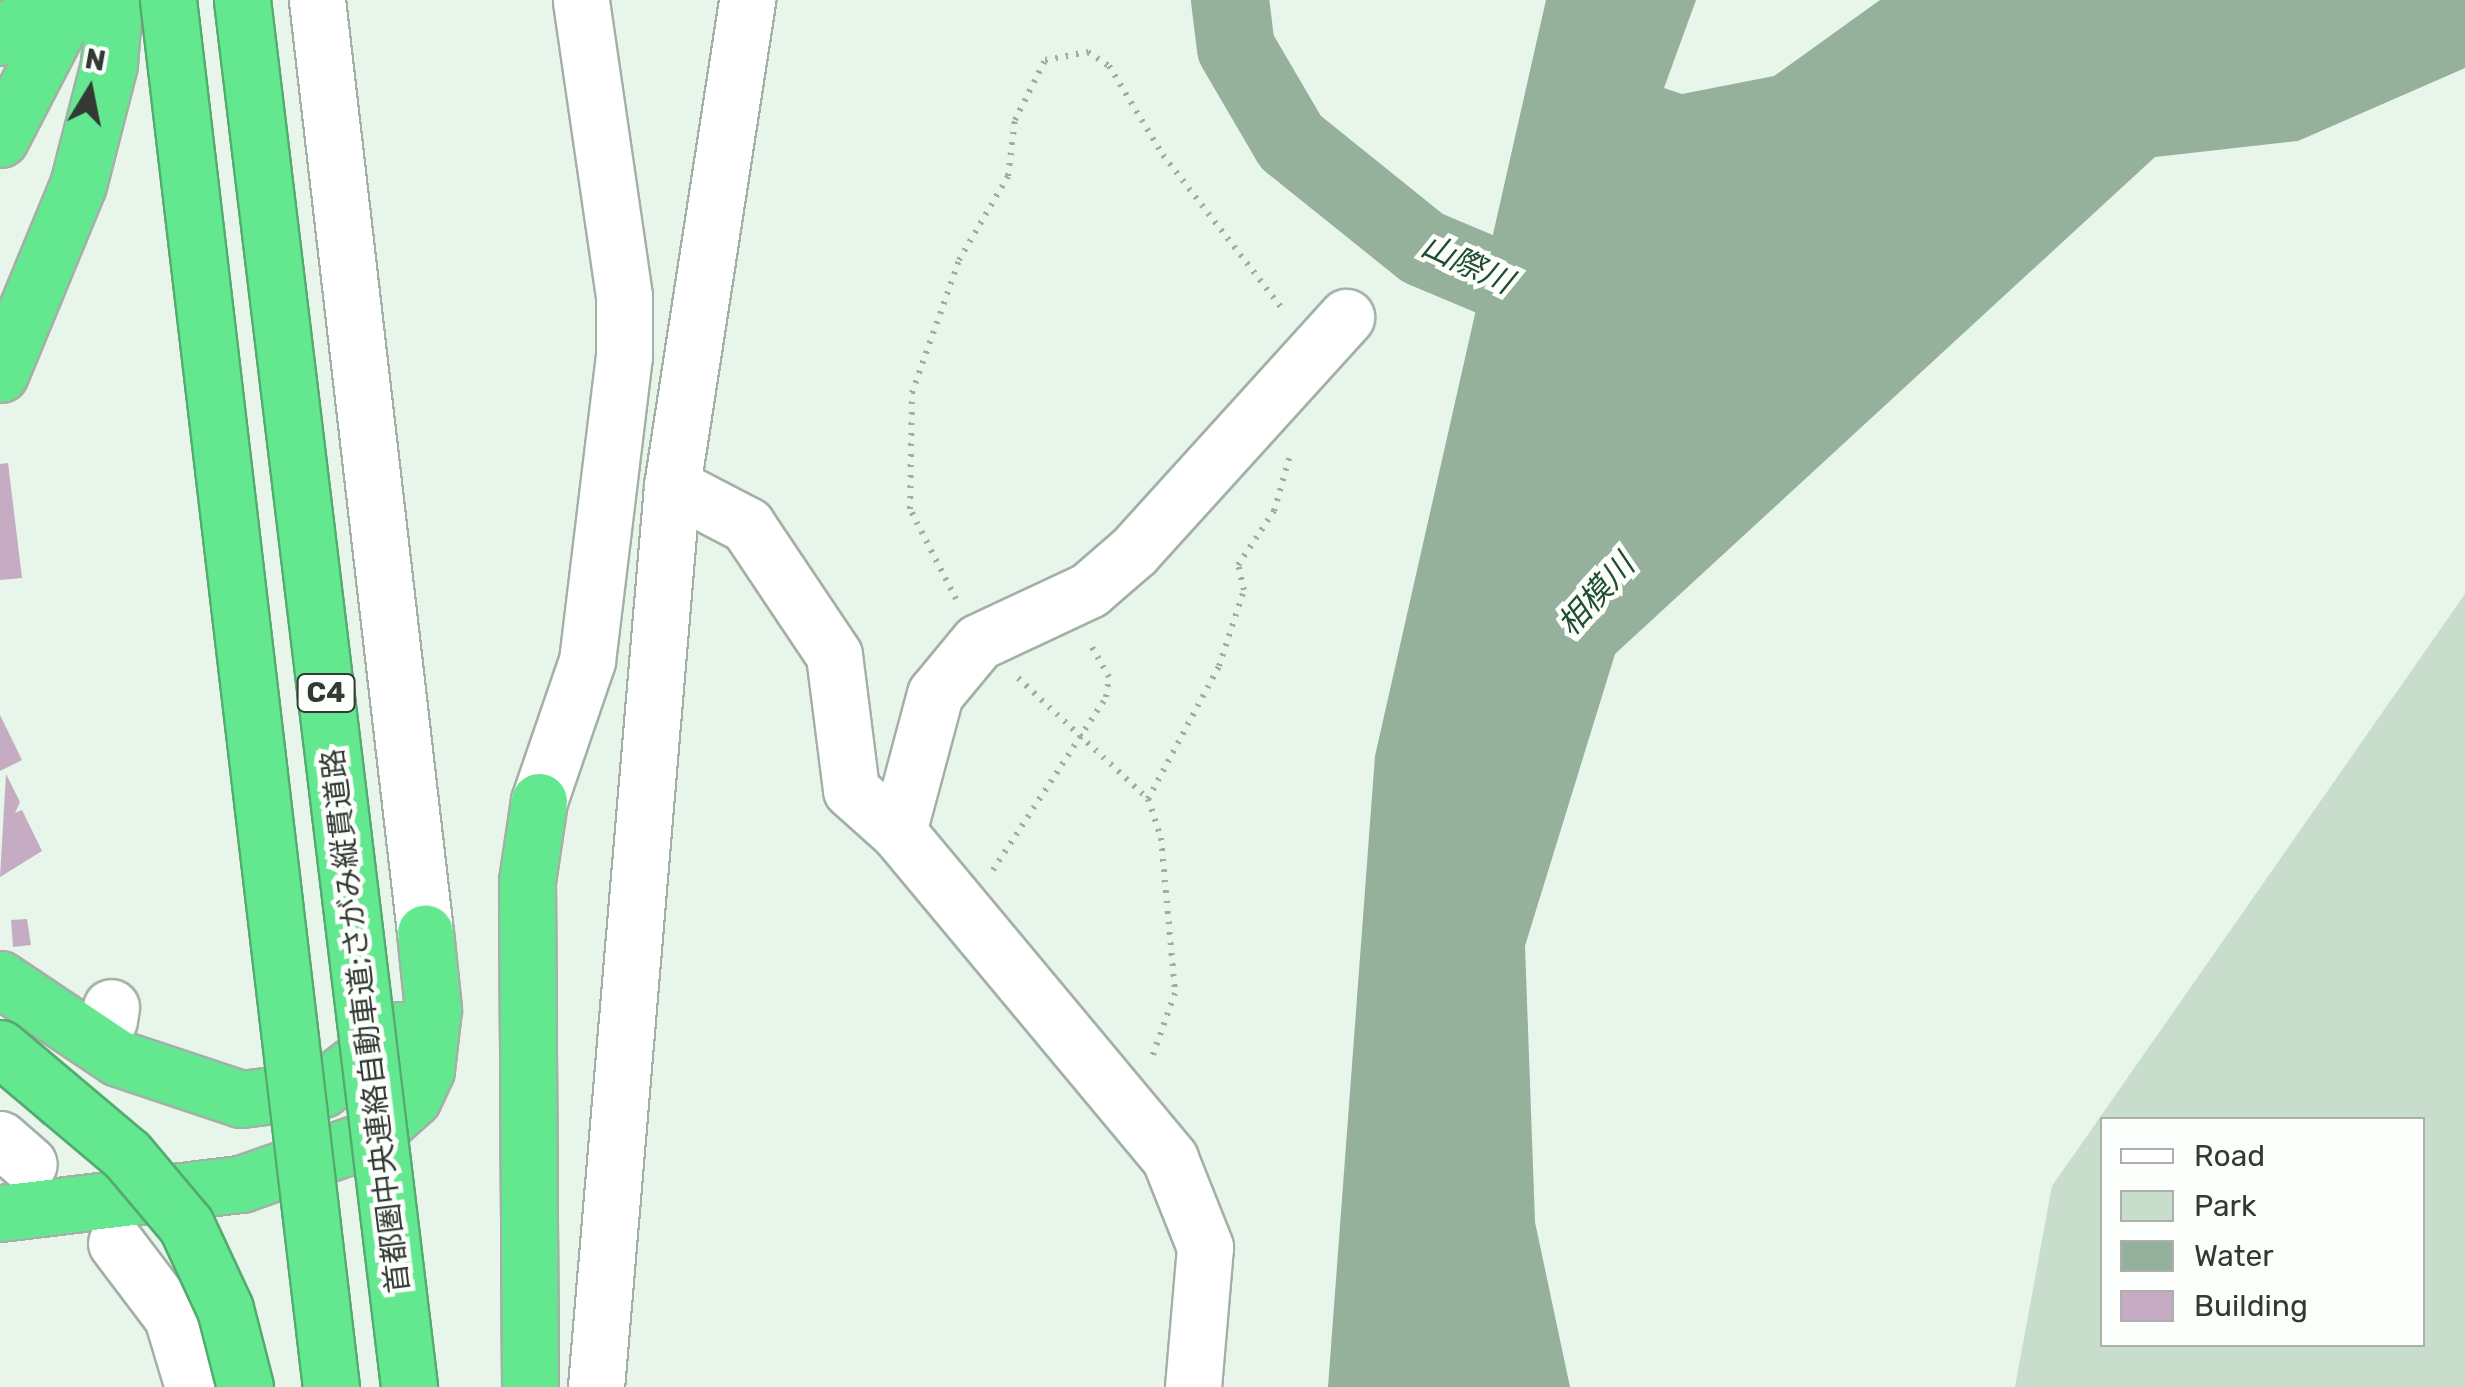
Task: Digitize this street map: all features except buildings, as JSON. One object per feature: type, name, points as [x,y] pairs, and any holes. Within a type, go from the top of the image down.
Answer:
[{"type":"highway","points":[[0,36],[48,0]]},
{"type":"highway","points":[[2,133],[72,0]]},
{"type":"highway","points":[[0,374],[78,185],[109,64],[114,0]]},
{"type":"highway","name":"C4","points":[[168,0],[331,1387]]},
{"type":"highway","name":"首都圏中央連絡自動車道;さがみ縦貫道路","points":[[242,0],[409,1387]]},
{"type":"highway","points":[[530,1387],[527,881],[539,801]]},
{"type":"highway","points":[[0,979],[162,1079],[280,1099],[322,1089],[388,1047],[418,990],[425,932]]},
{"type":"highway","points":[[9,1168],[242,1184],[366,1140],[403,1110],[426,1070],[433,1009],[425,932]]},
{"type":"highway","points":[[0,1048],[127,1154],[186,1225],[225,1309],[245,1387]]},
{"type":"street","points":[[317,0],[425,932]]},
{"type":"street","points":[[539,801],[588,662],[624,356],[624,296],[582,0]]},
{"type":"street","points":[[596,1387],[672,486],[748,0]]},
{"type":"street","points":[[898,832],[934,694],[978,642],[1052,608],[1134,551],[1346,317]]},
{"type":"street","points":[[672,486],[747,526],[834,655],[850,790],[898,832],[1170,1159],[1202,1233],[1208,1290],[1192,1387]]},
{"type":"street","points":[[116,1244],[172,1317],[193,1387]]},
{"type":"path","points":[[1126,1106],[1167,1030],[1175,993],[1162,838],[1148,799],[1077,740],[978,642],[910,509],[912,393],[959,260],[1008,176],[1015,120],[1045,60],[1088,52],[1110,66],[1163,155],[1270,288],[1296,433],[1274,512],[1238,565],[1244,590],[1219,666],[1148,799]]},
{"type":"path","points":[[965,912],[1077,740],[1110,677],[1085,635],[1052,608]]},
{"type":"green space","points":[[2465,594],[2465,1387],[2015,1387],[2052,1186],[2100,1117],[2100,1347],[2425,1347],[2425,1117],[2100,1117]]},
{"type":"water","name":"相模川","points":[[1546,0],[1696,0],[1664,88],[1682,94],[1774,76],[1880,0],[2465,0],[2465,68],[2298,141],[2155,157],[1615,654],[1525,946],[1535,1222],[1570,1387],[1328,1387],[1375,756]]},
{"type":"waterway","name":"山際川","points":[[1230,0],[1236,48],[1291,142],[1423,248],[1537,296],[1539,344]]},
{"type":"tunnel","points":[[24,1106],[109,1020]]}]
